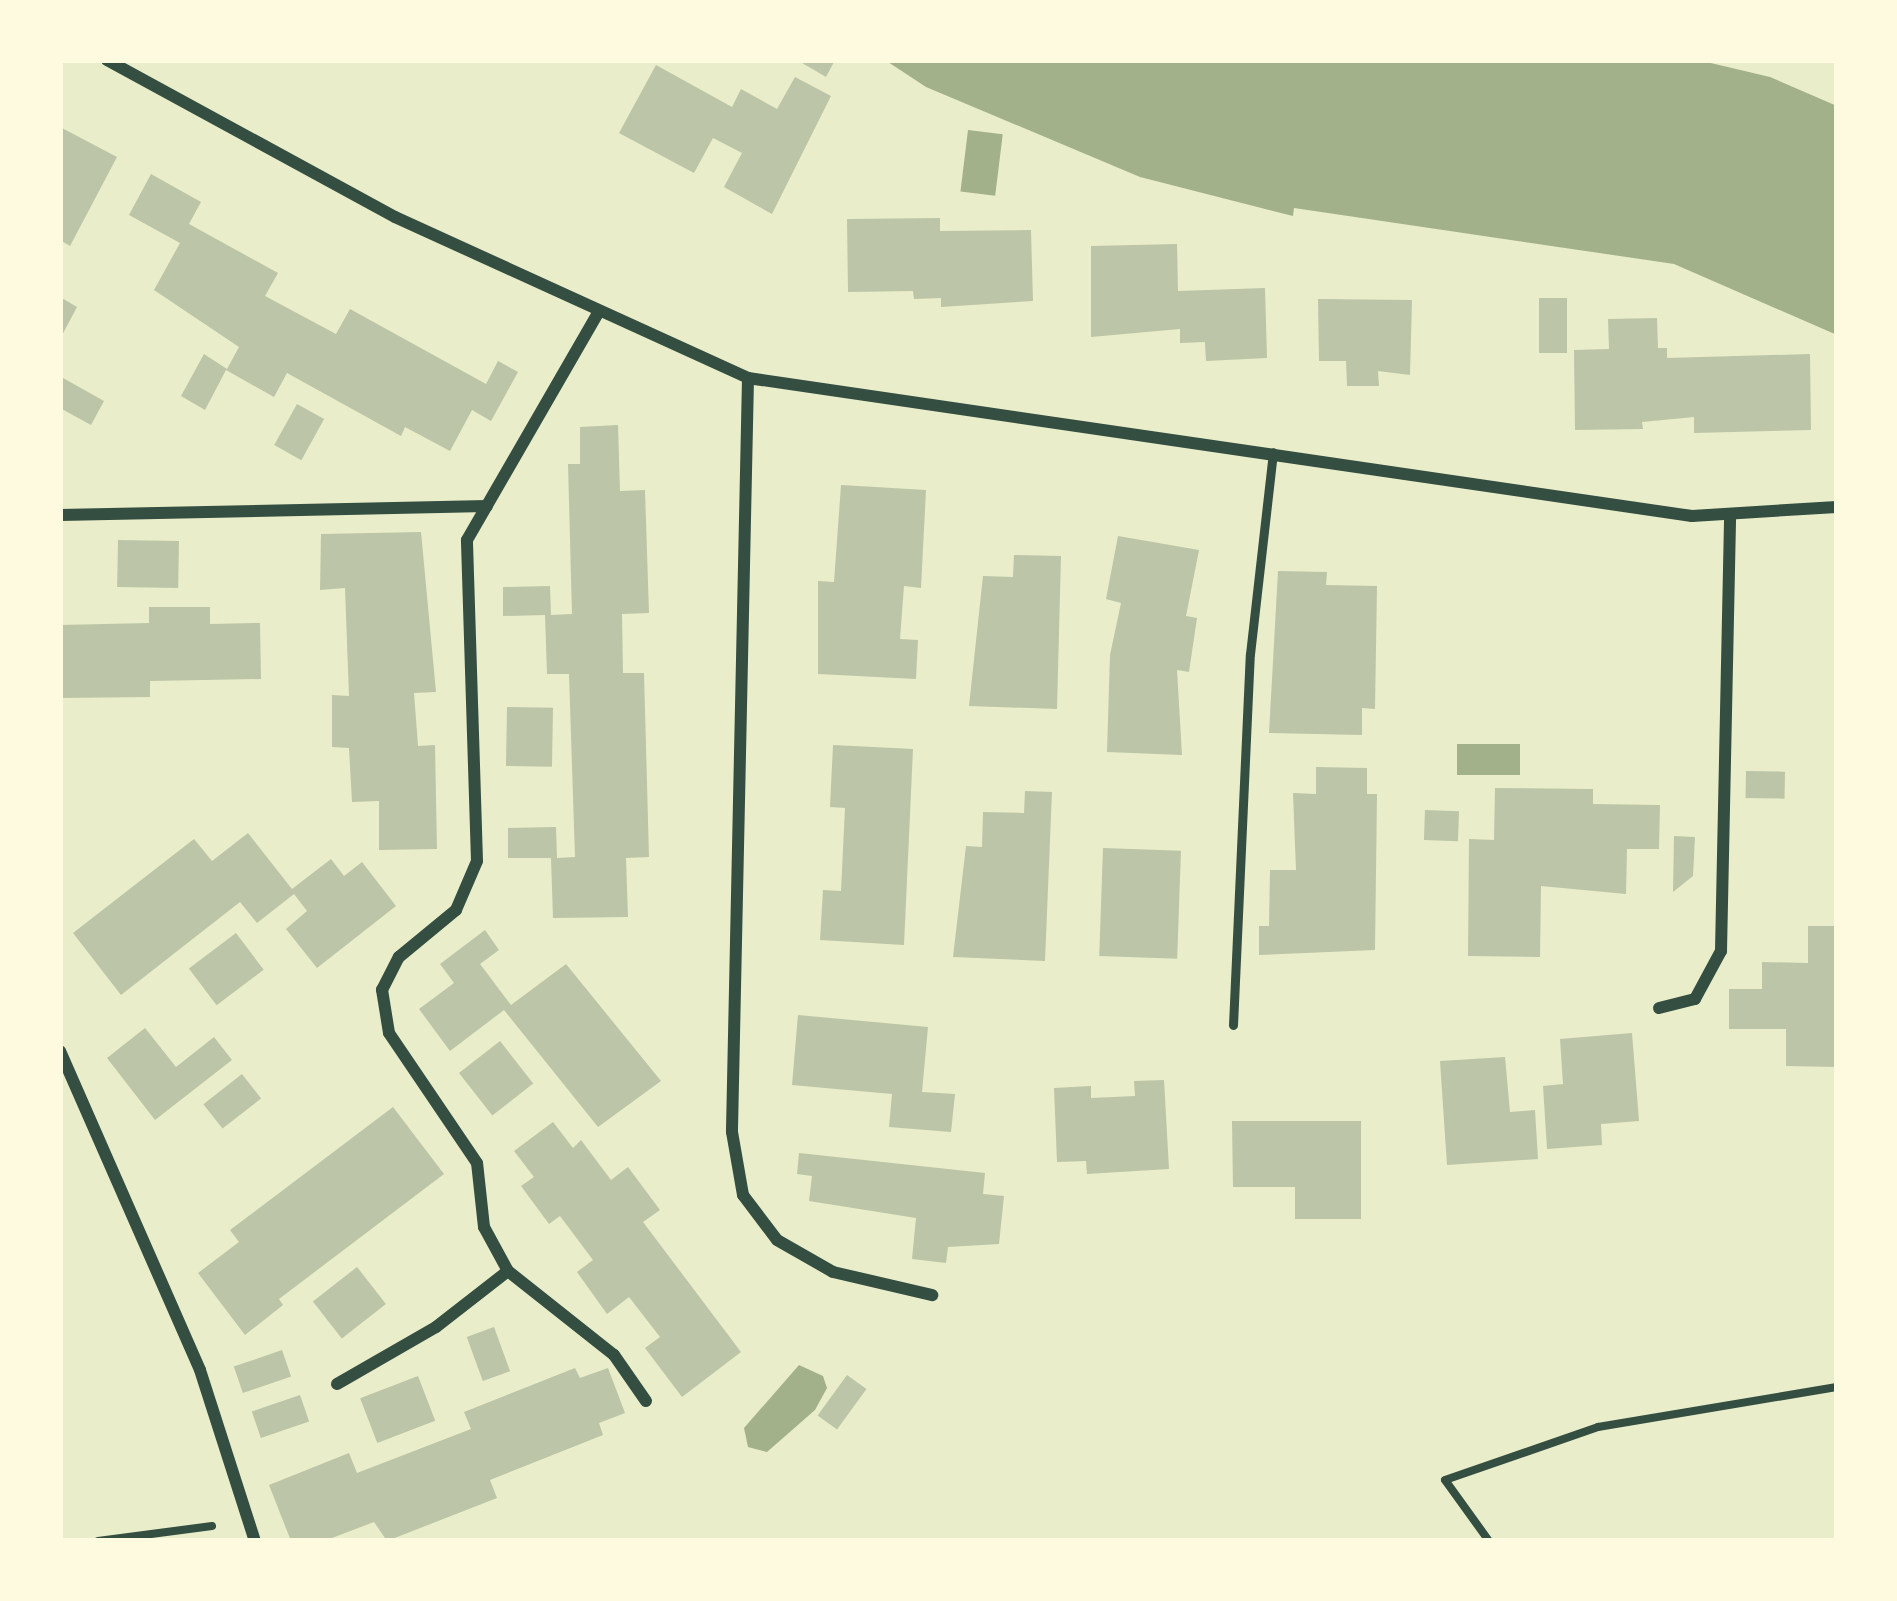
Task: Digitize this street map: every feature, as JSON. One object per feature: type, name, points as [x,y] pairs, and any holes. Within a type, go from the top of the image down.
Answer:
[{"type":"street","points":[[107,60],[395,217],[597,315],[748,378],[1692,516],[1837,507]]},
{"type":"street","points":[[597,315],[467,541],[477,861],[456,910],[399,957],[382,990],[389,1033],[477,1163],[484,1227],[508,1271],[614,1355],[646,1401]]},
{"type":"street","points":[[748,378],[732,1132],[743,1195],[777,1240],[832,1272],[932,1295]]},
{"type":"street","points":[[60,515],[487,506]]},
{"type":"street","points":[[1659,1008],[1695,999],[1721,951],[1730,514]]},
{"type":"street","points":[[60,1051],[200,1370],[255,1541]]},
{"type":"street","points":[[337,1384],[436,1327],[508,1271]]},
{"type":"lane","points":[[1233,1025],[1250,654],[1274,452]]},
{"type":"path","points":[[1489,1541],[1444,1480],[1598,1427],[1837,1387]]},
{"type":"path","points":[[98,1541],[249,1520]]},
{"type":"shaded area","points":[[885,60],[1698,60],[1770,77],[1837,106],[1837,335],[1674,264],[1294,208],[1293,216],[1140,177],[926,87]]},
{"type":"shaded area","points":[[968,130],[1003,134],[995,196],[960,192]]},
{"type":"shaded area","points":[[1457,744],[1520,744],[1520,775],[1457,775]]},
{"type":"shaded area","points":[[799,1365],[823,1376],[827,1388],[815,1410],[767,1452],[748,1447],[744,1428]]},
{"type":"building","points":[[797,60],[835,60],[826,77]]},
{"type":"building","points":[[656,65],[732,107],[741,89],[777,109],[795,77],[831,96],[772,214],[724,187],[742,153],[713,138],[694,173],[619,133]]},
{"type":"building","points":[[60,127],[117,157],[70,246],[60,240]]},
{"type":"building","points":[[151,174],[201,202],[189,224],[278,273],[265,296],[336,334],[350,309],[486,384],[498,361],[518,372],[491,421],[472,410],[450,451],[405,427],[401,436],[287,373],[274,397],[226,370],[205,410],[181,396],[204,354],[227,369],[239,347],[154,290],[180,243],[129,215]]},
{"type":"building","points":[[940,218],[940,231],[1031,230],[1033,301],[941,307],[941,298],[914,299],[913,291],[848,292],[847,219]]},
{"type":"building","points":[[1177,244],[1178,291],[1265,288],[1267,358],[1206,361],[1205,342],[1180,343],[1180,329],[1091,337],[1091,246]]},
{"type":"building","points":[[60,297],[77,307],[60,339]]},
{"type":"building","points":[[1539,298],[1567,298],[1567,353],[1539,353]]},
{"type":"building","points":[[1318,299],[1412,300],[1410,375],[1378,371],[1379,386],[1347,386],[1346,361],[1319,361]]},
{"type":"building","points":[[1657,318],[1658,348],[1667,348],[1667,358],[1810,354],[1811,430],[1694,433],[1694,417],[1642,422],[1643,429],[1575,430],[1574,350],[1609,349],[1608,319]]},
{"type":"building","points":[[63,378],[104,401],[91,425],[60,408]]},
{"type":"building","points":[[297,404],[324,419],[301,460],[274,445]]},
{"type":"building","points":[[618,425],[620,491],[645,490],[649,613],[622,614],[623,673],[644,673],[649,857],[626,858],[628,917],[553,918],[551,858],[508,858],[508,828],[556,827],[557,858],[575,857],[569,674],[547,674],[545,615],[503,616],[503,587],[550,586],[551,615],[572,614],[568,464],[580,464],[580,427]]},
{"type":"building","points":[[841,485],[926,490],[921,588],[904,586],[900,639],[918,640],[916,679],[818,674],[818,581],[834,582]]},
{"type":"building","points":[[421,532],[436,692],[414,693],[418,746],[435,745],[437,849],[379,850],[379,801],[352,802],[349,748],[332,747],[332,695],[349,696],[345,588],[320,590],[321,534]]},
{"type":"building","points":[[1118,536],[1199,550],[1186,616],[1197,618],[1189,672],[1177,670],[1182,755],[1107,752],[1110,655],[1121,603],[1106,599]]},
{"type":"building","points":[[118,540],[179,541],[178,588],[117,587]]},
{"type":"building","points":[[1014,555],[1061,556],[1057,709],[969,706],[983,576],[1013,577]]},
{"type":"building","points":[[1278,571],[1327,572],[1326,585],[1377,586],[1375,709],[1362,708],[1362,735],[1269,733]]},
{"type":"building","points":[[149,607],[210,607],[210,624],[260,623],[261,679],[150,681],[150,697],[60,698],[60,625],[149,623]]},
{"type":"building","points":[[507,707],[553,708],[552,767],[506,766]]},
{"type":"building","points":[[833,745],[913,749],[904,945],[820,940],[823,890],[841,891],[845,808],[830,807]]},
{"type":"building","points":[[1316,767],[1367,768],[1367,794],[1377,794],[1375,950],[1259,955],[1259,926],[1269,926],[1270,870],[1296,870],[1293,793],[1316,794]]},
{"type":"building","points":[[1746,771],[1785,772],[1785,799],[1746,798]]},
{"type":"building","points":[[1495,788],[1593,789],[1593,804],[1660,805],[1659,849],[1627,849],[1626,894],[1541,886],[1540,957],[1468,956],[1469,839],[1494,840]]},
{"type":"building","points":[[1025,791],[1052,792],[1045,961],[953,957],[966,846],[982,847],[983,812],[1024,813]]},
{"type":"building","points":[[1425,810],[1459,811],[1458,841],[1424,840]]},
{"type":"building","points":[[248,833],[292,889],[331,859],[344,876],[362,862],[396,906],[317,968],[286,929],[307,911],[294,894],[257,923],[240,902],[121,995],[73,933],[194,839],[212,861]]},
{"type":"building","points":[[1674,836],[1695,837],[1693,876],[1673,892]]},
{"type":"building","points":[[1103,848],[1181,851],[1177,959],[1099,956]]},
{"type":"building","points":[[1808,926],[1837,926],[1837,1067],[1786,1066],[1786,1029],[1729,1029],[1729,989],[1762,989],[1762,962],[1808,963]]},
{"type":"building","points":[[485,930],[499,950],[480,964],[511,1005],[566,964],[661,1081],[598,1127],[504,1010],[450,1051],[419,1009],[454,983],[440,964]]},
{"type":"building","points":[[236,933],[264,970],[217,1005],[189,969]]},
{"type":"building","points":[[798,1015],[928,1027],[922,1092],[955,1094],[951,1132],[889,1127],[892,1094],[792,1085]]},
{"type":"building","points":[[145,1028],[176,1067],[214,1037],[232,1060],[155,1120],[107,1058]]},
{"type":"building","points":[[1632,1033],[1639,1121],[1601,1124],[1602,1145],[1547,1149],[1543,1086],[1563,1084],[1560,1039]]},
{"type":"building","points":[[500,1041],[533,1084],[492,1116],[459,1073]]},
{"type":"building","points":[[1505,1057],[1510,1112],[1535,1110],[1538,1159],[1447,1165],[1440,1061]]},
{"type":"building","points":[[242,1074],[261,1098],[222,1129],[203,1104]]},
{"type":"building","points":[[1164,1080],[1169,1169],[1087,1174],[1086,1161],[1057,1162],[1054,1088],[1091,1086],[1091,1098],[1135,1096],[1134,1081]]},
{"type":"building","points":[[393,1107],[444,1174],[279,1299],[283,1305],[245,1335],[198,1273],[239,1242],[230,1230]]},
{"type":"building","points":[[1232,1121],[1361,1121],[1361,1219],[1295,1219],[1295,1187],[1233,1187]]},
{"type":"building","points":[[553,1122],[573,1148],[581,1140],[611,1180],[628,1167],[660,1210],[643,1222],[741,1352],[682,1397],[645,1348],[660,1337],[629,1297],[607,1314],[577,1272],[593,1260],[560,1216],[549,1224],[521,1186],[534,1177],[514,1151]]},
{"type":"building","points":[[799,1153],[985,1173],[983,1194],[1004,1196],[999,1244],[948,1247],[946,1263],[912,1259],[916,1218],[809,1201],[812,1176],[797,1174]]},
{"type":"building","points":[[357,1267],[386,1304],[342,1339],[313,1301]]},
{"type":"building","points":[[494,1327],[510,1371],[483,1381],[467,1337]]},
{"type":"building","points":[[282,1350],[291,1376],[243,1393],[234,1367]]},
{"type":"building","points":[[575,1368],[580,1378],[608,1368],[625,1413],[599,1423],[603,1435],[490,1480],[497,1498],[387,1541],[374,1522],[324,1541],[291,1541],[269,1485],[349,1453],[357,1473],[471,1429],[464,1412]]},
{"type":"building","points":[[847,1375],[866,1389],[837,1430],[818,1415]]},
{"type":"building","points":[[418,1376],[435,1421],[377,1443],[360,1398]]},
{"type":"building","points":[[300,1395],[309,1421],[261,1438],[252,1412]]}]
